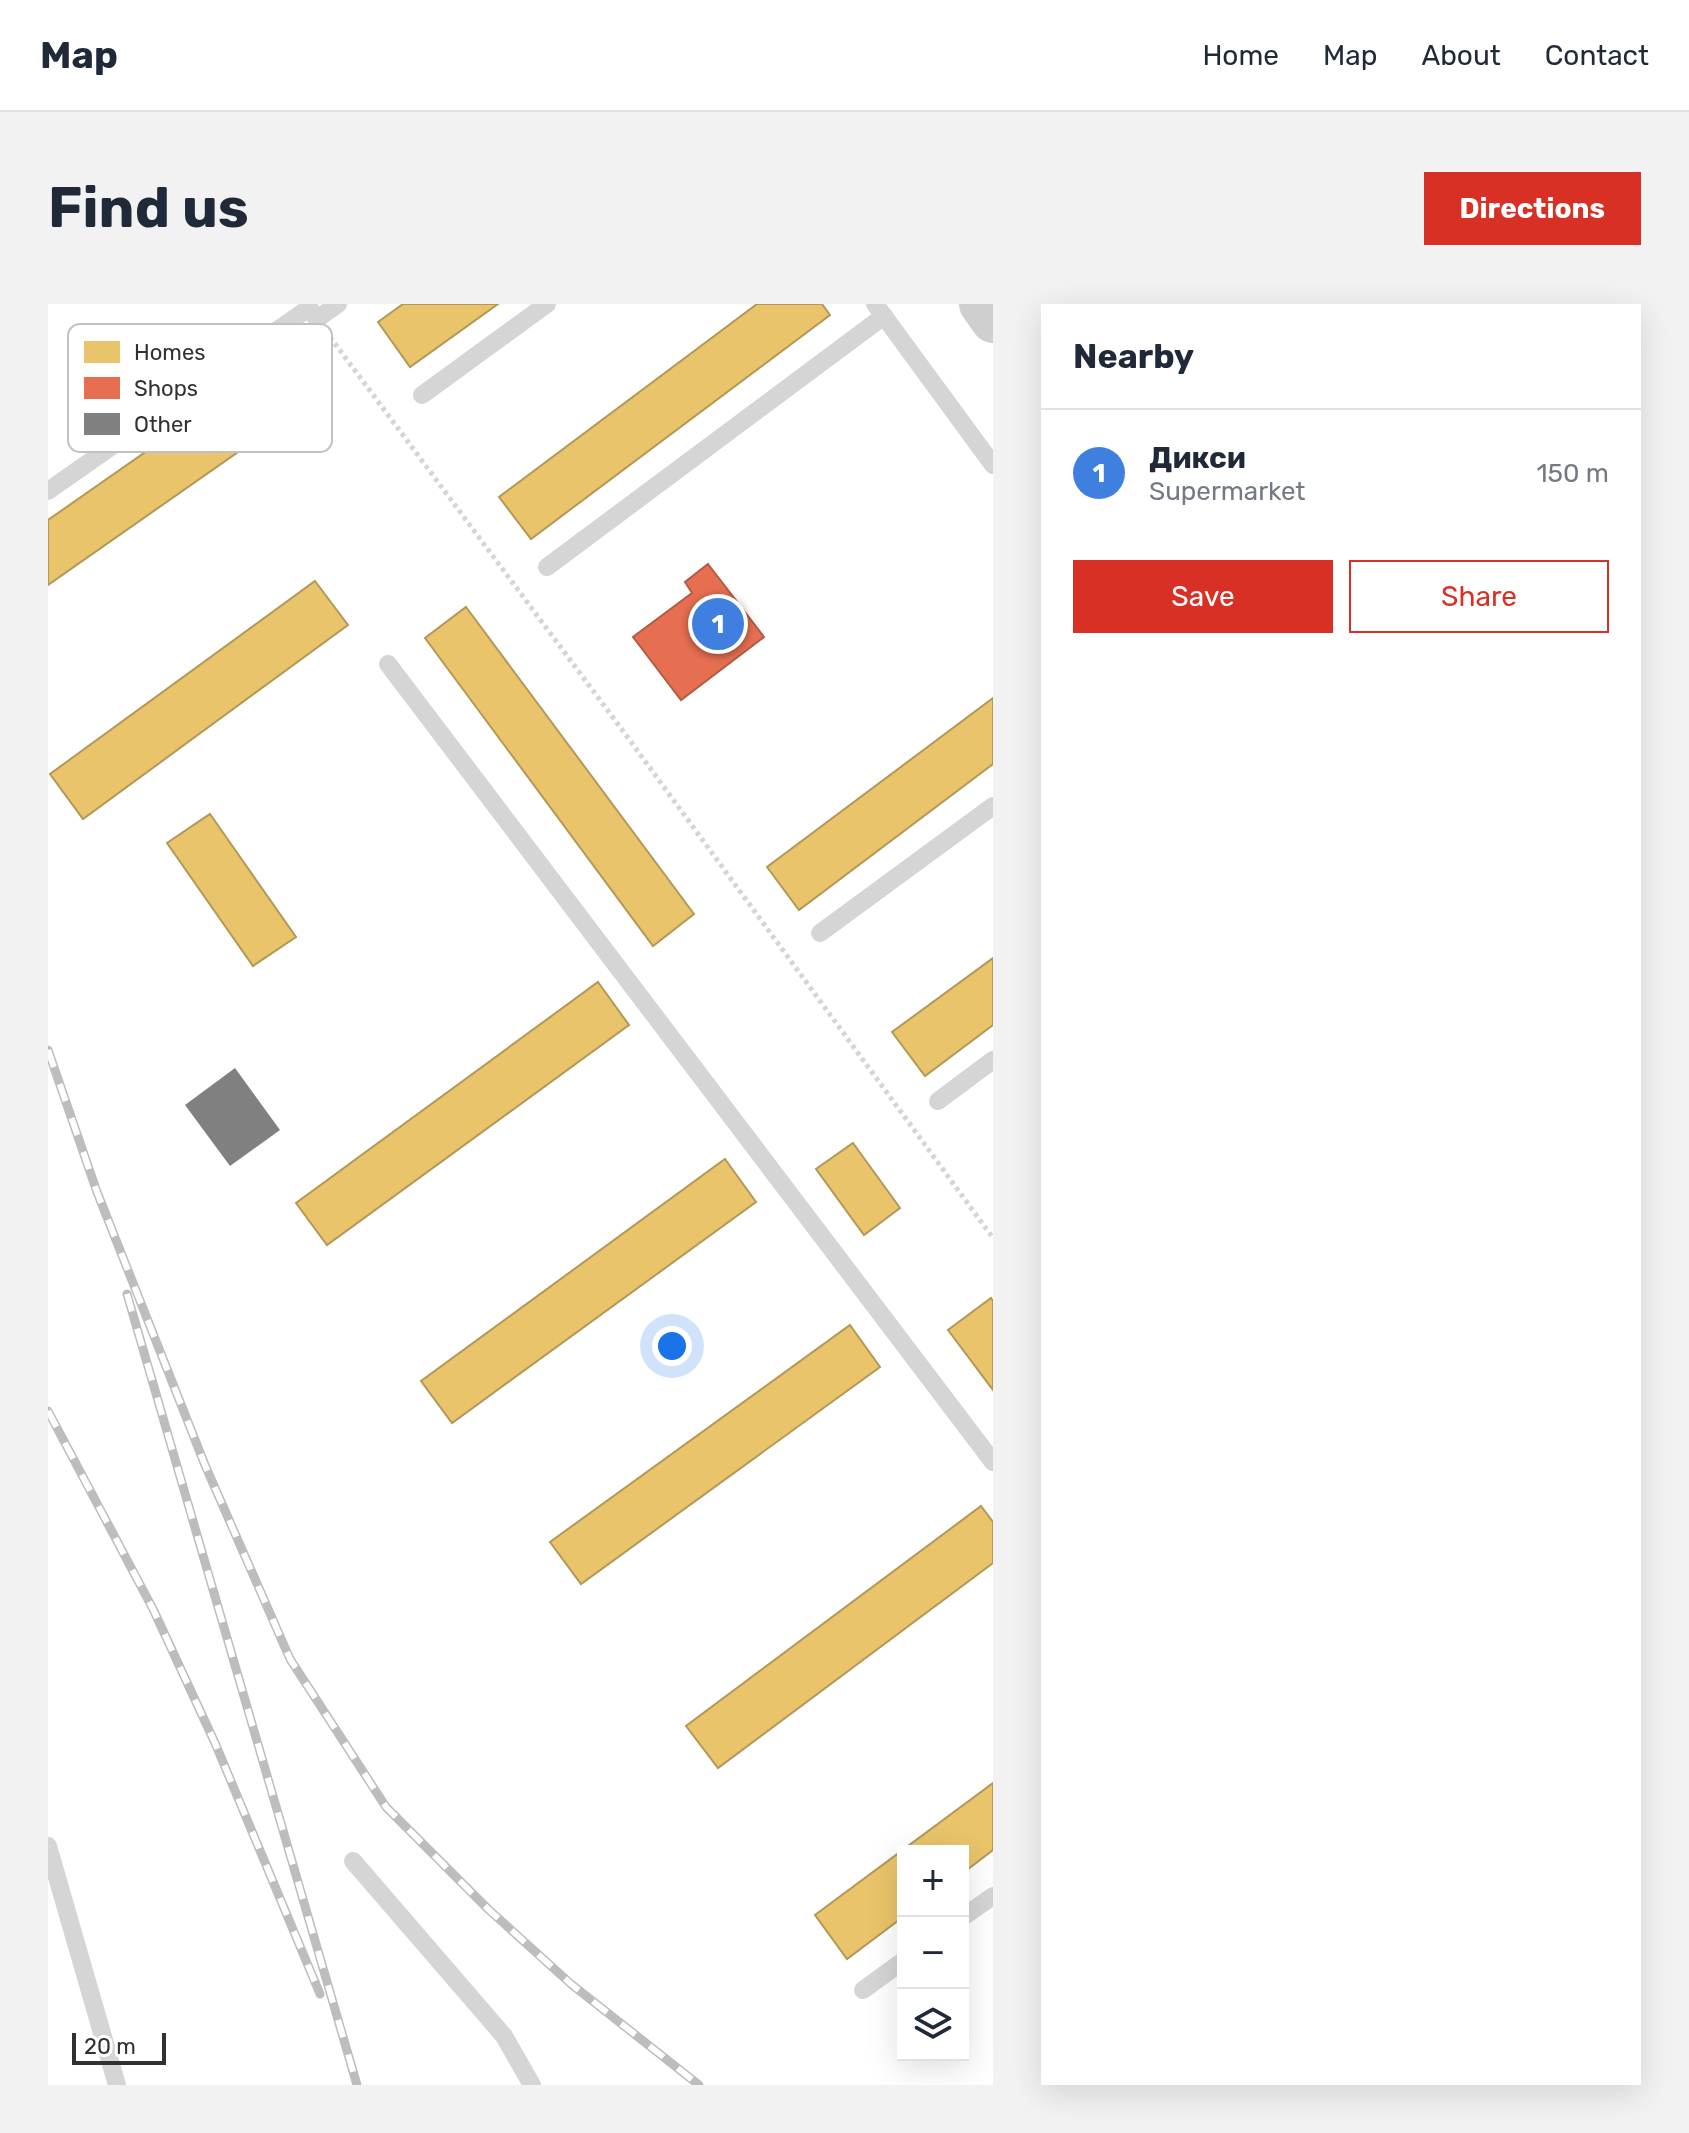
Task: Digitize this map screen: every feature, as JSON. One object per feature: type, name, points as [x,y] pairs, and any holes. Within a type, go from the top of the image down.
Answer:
[{"type":"street","points":[[981,304],[993,321]]},
{"type":"lane","points":[[291,324],[310,311],[338,304]]},
{"type":"lane","points":[[422,395],[547,304]]},
{"type":"lane","points":[[547,567],[880,310],[993,465]]},
{"type":"lane","points":[[48,491],[105,452]]},
{"type":"lane","points":[[388,664],[993,1462]]},
{"type":"lane","points":[[820,933],[993,806]]},
{"type":"lane","points":[[938,1101],[993,1060]]},
{"type":"lane","points":[[48,1846],[117,2085]]},
{"type":"lane","points":[[353,1861],[504,2036],[532,2085]]},
{"type":"lane","points":[[969,1913],[993,1896]]},
{"type":"lane","points":[[863,1990],[897,1965]]},
{"type":"path","points":[[332,341],[623,731],[993,1238]]},
{"type":"building: Homes","points":[[403,304],[498,304],[410,367],[378,322]]},
{"type":"building: Homes","points":[[757,304],[822,304],[830,315],[531,539],[499,497]]},
{"type":"building: Homes","points":[[145,452],[238,452],[48,585],[48,520]]},
{"type":"building: Homes","points":[[315,581],[348,625],[83,819],[50,774]]},
{"type":"building: Homes","points":[[466,607],[694,914],[653,946],[425,638]]},
{"type":"building: Homes","points":[[993,698],[993,764],[799,910],[767,867]]},
{"type":"building: Homes","points":[[210,814],[296,937],[253,966],[167,843]]},
{"type":"building: Homes","points":[[993,958],[993,1025],[925,1076],[892,1032]]},
{"type":"building: Homes","points":[[598,982],[629,1025],[327,1245],[296,1203]]},
{"type":"building: Homes","points":[[853,1143],[900,1208],[864,1235],[816,1169]]},
{"type":"building: Homes","points":[[725,1159],[756,1202],[452,1423],[421,1381]]},
{"type":"building: Homes","points":[[991,1298],[993,1301],[993,1390],[948,1330]]},
{"type":"building: Homes","points":[[850,1325],[880,1367],[581,1584],[550,1542]]},
{"type":"building: Homes","points":[[981,1506],[993,1522],[993,1563],[718,1768],[686,1726]]},
{"type":"building: Homes","points":[[993,1783],[993,1850],[969,1868],[969,1845],[909,1845]]},
{"type":"building: Homes","points":[[897,1854],[897,1922],[847,1959],[815,1915]]},
{"type":"building: Shops","points":[[708,564],[764,637],[681,700],[633,637],[692,593],[685,582]]},
{"type":"building: Other","points":[[235,1068],[280,1130],[230,1166],[185,1105]]},
{"type":"railway","points":[[48,1050],[97,1192],[205,1465],[290,1659],[386,1807],[488,1909],[571,1984],[699,2085]]},
{"type":"railway","points":[[127,1294],[357,2085]]},
{"type":"railway","points":[[48,1411],[153,1609],[215,1743],[320,1994]]},
{"type":"place","name":"Дикси","points":[[718,624]]}]
